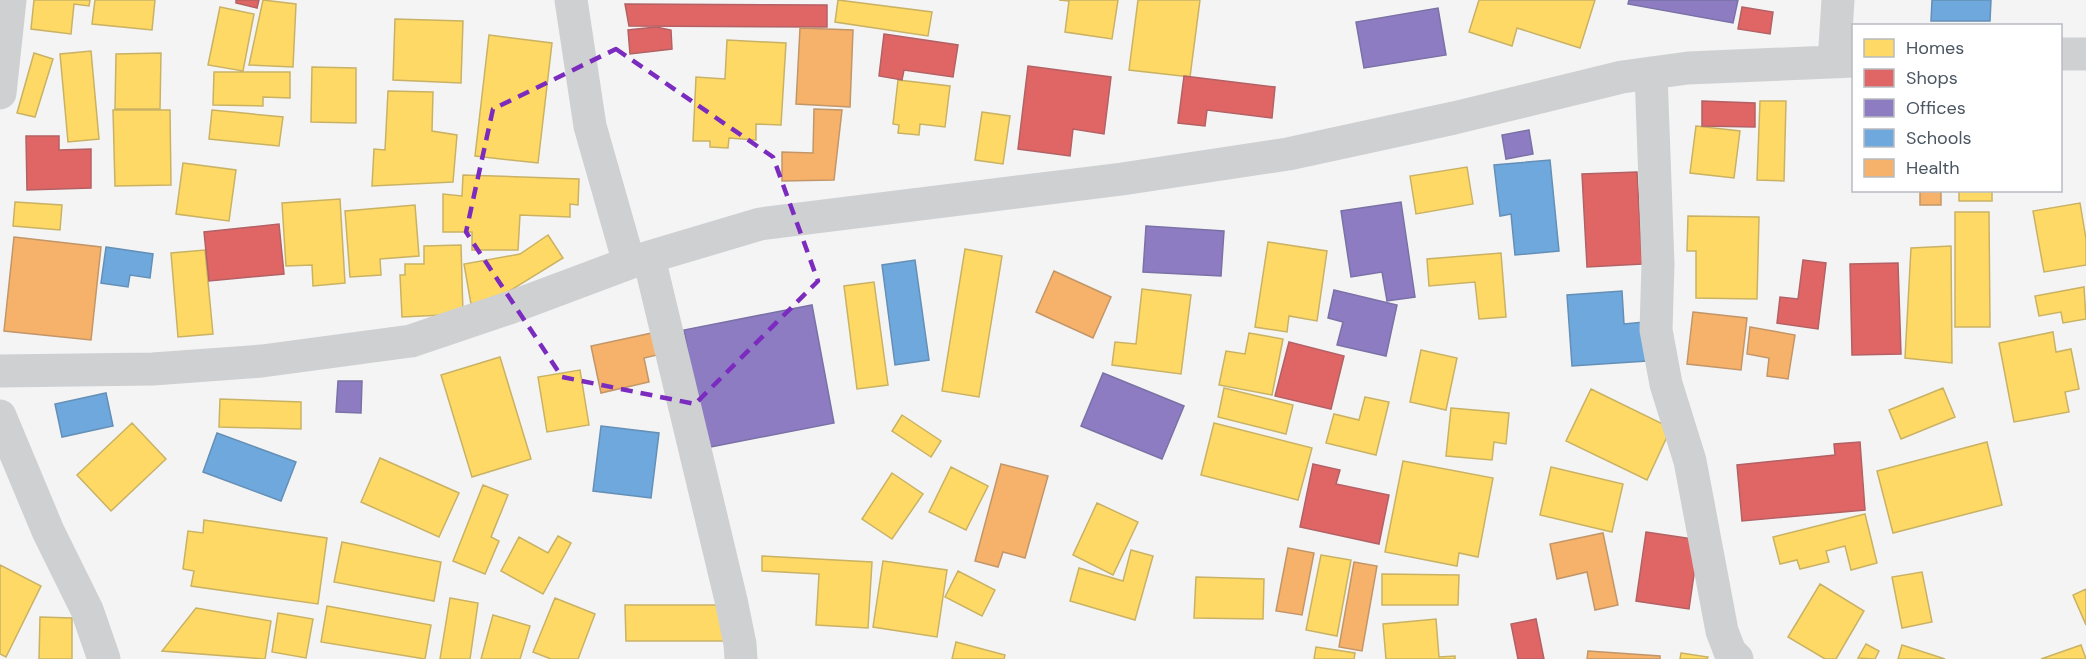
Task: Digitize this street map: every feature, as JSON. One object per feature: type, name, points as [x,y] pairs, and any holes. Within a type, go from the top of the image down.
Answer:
[{"type":"street","points":[[0,93],[10,0]]},
{"type":"street","points":[[571,0],[590,126],[639,261],[733,611],[741,659]]},
{"type":"street","points":[[0,370],[175,367],[262,361],[411,340],[509,308],[639,261],[760,224],[1122,179],[1288,154],[1454,118],[1622,77],[1699,67],[1844,62],[1838,0]]},
{"type":"street","points":[[2062,54],[2086,54]]},
{"type":"street","points":[[1651,73],[1658,264],[1656,330],[1666,384],[1690,461],[1722,631],[1730,652],[1737,659]]},
{"type":"street","points":[[0,416],[48,531],[87,610],[104,659]]},
{"type":"highlighted area","points":[[616,49],[773,157],[818,281],[695,404],[562,377],[466,232],[493,109]]},
{"type":"building: Homes","points":[[34,0],[90,0],[89,6],[74,4],[71,34],[31,29]]},
{"type":"building: Homes","points":[[95,0],[155,0],[152,30],[92,24]]},
{"type":"building: Homes","points":[[263,0],[296,4],[293,67],[249,65]]},
{"type":"building: Homes","points":[[838,0],[932,12],[928,36],[835,22]]},
{"type":"building: Homes","points":[[1059,0],[1118,0],[1112,39],[1065,32],[1069,1]]},
{"type":"building: Homes","points":[[1138,0],[1200,0],[1190,77],[1129,70]]},
{"type":"building: Homes","points":[[1479,0],[1595,0],[1580,48],[1517,28],[1512,46],[1469,32]]},
{"type":"building: Homes","points":[[220,7],[254,14],[243,71],[208,65]]},
{"type":"building: Homes","points":[[395,19],[463,21],[461,83],[393,80]]},
{"type":"building: Homes","points":[[489,35],[552,43],[538,163],[475,156]]},
{"type":"building: Homes","points":[[727,40],[786,43],[781,125],[756,124],[756,140],[729,138],[728,148],[710,147],[710,141],[693,141],[696,77],[725,79]]},
{"type":"building: Homes","points":[[91,51],[99,139],[68,142],[60,54]]},
{"type":"building: Homes","points":[[34,53],[53,59],[35,117],[17,113]]},
{"type":"building: Homes","points":[[161,53],[160,109],[115,109],[116,54]]},
{"type":"building: Homes","points":[[312,67],[356,68],[356,123],[311,122]]},
{"type":"building: Homes","points":[[214,72],[290,72],[290,98],[263,97],[263,106],[213,105]]},
{"type":"building: Homes","points":[[898,80],[950,86],[945,127],[920,124],[919,135],[898,133],[899,125],[893,124]]},
{"type":"building: Homes","points":[[388,91],[433,92],[432,131],[457,135],[453,182],[372,186],[374,149],[385,150]]},
{"type":"building: Homes","points":[[1760,101],[1786,101],[1784,181],[1757,180]]},
{"type":"building: Homes","points":[[113,110],[170,110],[171,185],[115,186]]},
{"type":"building: Homes","points":[[212,110],[283,117],[279,146],[209,139]]},
{"type":"building: Homes","points":[[982,112],[1010,116],[1003,164],[975,160]]},
{"type":"building: Homes","points":[[1696,126],[1740,131],[1734,178],[1690,173]]},
{"type":"building: Homes","points":[[183,163],[236,170],[229,221],[176,214]]},
{"type":"building: Homes","points":[[1467,167],[1473,204],[1416,214],[1410,176]]},
{"type":"building: Homes","points":[[463,175],[579,179],[578,205],[570,204],[570,217],[520,215],[518,250],[472,250],[472,232],[443,232],[443,194],[462,196]]},
{"type":"building: Homes","points":[[1959,192],[1992,192],[1992,201],[1959,201]]},
{"type":"building: Homes","points":[[340,199],[345,283],[313,286],[312,265],[286,266],[282,203]]},
{"type":"building: Homes","points":[[15,202],[62,205],[60,230],[13,226]]},
{"type":"building: Homes","points":[[2080,203],[2086,239],[2086,265],[2044,272],[2033,211]]},
{"type":"building: Homes","points":[[415,205],[419,256],[380,259],[381,275],[350,277],[345,211]]},
{"type":"building: Homes","points":[[1955,212],[1989,212],[1990,327],[1955,327]]},
{"type":"building: Homes","points":[[1688,216],[1759,217],[1757,299],[1696,298],[1696,251],[1687,251]]},
{"type":"building: Homes","points":[[548,235],[563,258],[498,298],[471,304],[464,264],[520,254]]},
{"type":"building: Homes","points":[[1268,242],[1327,251],[1317,321],[1289,316],[1287,332],[1255,327]]},
{"type":"building: Homes","points":[[461,245],[463,314],[402,317],[400,275],[405,275],[405,264],[424,264],[424,246]]},
{"type":"building: Homes","points":[[1951,246],[1952,363],[1905,358],[1911,248]]},
{"type":"building: Homes","points":[[965,249],[1002,256],[979,397],[942,391]]},
{"type":"building: Homes","points":[[205,250],[213,334],[178,337],[171,253]]},
{"type":"building: Homes","points":[[1501,253],[1506,317],[1479,319],[1475,282],[1429,286],[1427,259]]},
{"type":"building: Homes","points":[[874,282],[888,385],[857,389],[844,286]]},
{"type":"building: Homes","points":[[2084,287],[2086,319],[2063,323],[2061,312],[2039,316],[2035,296]]},
{"type":"building: Homes","points":[[1142,289],[1191,295],[1181,374],[1112,365],[1115,342],[1136,344]]},
{"type":"building: Homes","points":[[2053,332],[2056,352],[2071,349],[2079,389],[2065,392],[2069,412],[2014,422],[1999,343]]},
{"type":"building: Homes","points":[[1249,333],[1283,339],[1272,395],[1219,385],[1226,351],[1245,354]]},
{"type":"building: Homes","points":[[1421,350],[1457,358],[1446,410],[1410,402]]},
{"type":"building: Homes","points":[[500,357],[531,459],[472,477],[441,375]]},
{"type":"building: Homes","points":[[580,370],[589,425],[547,432],[538,377]]},
{"type":"building: Homes","points":[[1224,388],[1293,405],[1286,434],[1218,417]]},
{"type":"building: Homes","points":[[1943,388],[1955,417],[1901,439],[1889,410]]},
{"type":"building: Homes","points":[[1591,389],[1671,428],[1647,480],[1566,441]]},
{"type":"building: Homes","points":[[1365,397],[1389,402],[1376,455],[1326,443],[1334,414],[1359,420]]},
{"type":"building: Homes","points":[[220,399],[301,402],[301,429],[219,427]]},
{"type":"building: Homes","points":[[1451,408],[1509,413],[1506,444],[1494,442],[1492,460],[1446,456]]},
{"type":"building: Homes","points":[[902,415],[941,441],[931,457],[892,431]]},
{"type":"building: Homes","points":[[132,423],[166,459],[111,511],[77,475]]},
{"type":"building: Homes","points":[[1214,423],[1312,448],[1298,500],[1201,475]]},
{"type":"building: Homes","points":[[1987,442],[2002,505],[1893,533],[1877,471]]},
{"type":"building: Homes","points":[[380,458],[459,493],[439,537],[361,502]]},
{"type":"building: Homes","points":[[1403,461],[1493,478],[1478,557],[1459,553],[1457,566],[1385,552]]},
{"type":"building: Homes","points":[[951,467],[988,486],[966,530],[929,512]]},
{"type":"building: Homes","points":[[1551,467],[1623,484],[1612,532],[1540,515]]},
{"type":"building: Homes","points":[[892,473],[923,494],[892,539],[862,519]]},
{"type":"building: Homes","points":[[483,485],[508,495],[491,537],[499,541],[485,574],[453,561]]},
{"type":"building: Homes","points":[[1097,503],[1138,522],[1113,575],[1073,555]]},
{"type":"building: Homes","points":[[1865,514],[1877,563],[1851,570],[1845,546],[1826,551],[1829,562],[1800,569],[1797,560],[1780,564],[1773,537]]},
{"type":"building: Homes","points":[[204,520],[327,538],[318,604],[191,586],[194,571],[183,569],[188,531],[203,533]]},
{"type":"building: Homes","points":[[558,536],[571,543],[543,594],[501,571],[519,537],[548,553]]},
{"type":"building: Homes","points":[[342,542],[441,562],[434,601],[334,582]]},
{"type":"building: Homes","points":[[1131,550],[1153,556],[1135,620],[1070,601],[1079,568],[1123,581]]},
{"type":"building: Homes","points":[[1321,555],[1351,560],[1337,636],[1306,630]]},
{"type":"building: Homes","points":[[762,556],[872,562],[868,628],[816,625],[819,574],[762,571]]},
{"type":"building: Homes","points":[[883,561],[947,570],[937,637],[873,627]]},
{"type":"building: Homes","points":[[0,565],[41,586],[6,657],[0,654]]},
{"type":"building: Homes","points":[[958,571],[995,590],[982,616],[945,597]]},
{"type":"building: Homes","points":[[1922,572],[1932,622],[1902,628],[1892,577]]},
{"type":"building: Homes","points":[[1382,574],[1459,575],[1458,605],[1382,605]]},
{"type":"building: Homes","points":[[1196,577],[1264,579],[1263,619],[1194,618]]},
{"type":"building: Homes","points":[[1820,584],[1864,611],[1836,659],[1825,659],[1788,637]]},
{"type":"building: Homes","points":[[2086,589],[2086,625],[2073,595]]},
{"type":"building: Homes","points":[[450,598],[478,603],[470,659],[440,659]]},
{"type":"building: Homes","points":[[555,598],[595,614],[578,659],[551,659],[533,652]]},
{"type":"building: Homes","points":[[625,605],[725,605],[726,641],[626,641]]},
{"type":"building: Homes","points":[[327,606],[431,625],[425,659],[321,642]]},
{"type":"building: Homes","points":[[196,608],[271,621],[265,659],[162,651]]},
{"type":"building: Homes","points":[[278,613],[313,619],[306,658],[272,652]]},
{"type":"building: Homes","points":[[493,615],[530,626],[520,659],[481,659]]},
{"type":"building: Homes","points":[[40,617],[72,618],[72,659],[39,659]]},
{"type":"building: Homes","points":[[1436,619],[1439,657],[1455,656],[1455,659],[1386,659],[1383,624]]},
{"type":"building: Homes","points":[[956,642],[1005,655],[1004,659],[952,659]]},
{"type":"building: Homes","points":[[1866,644],[1879,651],[1875,659],[1858,658]]},
{"type":"building: Homes","points":[[1902,645],[1945,659],[1898,659]]},
{"type":"building: Homes","points":[[2081,645],[2086,659],[2041,659]]},
{"type":"building: Homes","points":[[1316,647],[1355,653],[1354,659],[1314,659]]},
{"type":"building: Homes","points":[[1681,653],[1708,657],[1707,659],[1680,659]]},
{"type":"building: Shops","points":[[236,0],[259,0],[257,8],[236,3]]},
{"type":"building: Shops","points":[[625,4],[827,5],[827,27],[629,26]]},
{"type":"building: Shops","points":[[1742,7],[1773,12],[1770,34],[1738,29]]},
{"type":"building: Shops","points":[[656,27],[671,30],[672,49],[630,54],[628,30]]},
{"type":"building: Shops","points":[[884,34],[958,45],[953,77],[904,70],[902,80],[879,76]]},
{"type":"building: Shops","points":[[1028,66],[1111,77],[1104,134],[1073,129],[1070,156],[1018,149]]},
{"type":"building: Shops","points":[[1184,76],[1275,87],[1272,118],[1207,110],[1205,126],[1178,123]]},
{"type":"building: Shops","points":[[1702,101],[1755,103],[1755,127],[1702,126]]},
{"type":"building: Shops","points":[[26,136],[59,136],[59,150],[91,149],[91,188],[27,190]]},
{"type":"building: Shops","points":[[1637,172],[1642,264],[1587,267],[1582,174]]},
{"type":"building: Shops","points":[[279,224],[284,274],[209,281],[204,232]]},
{"type":"building: Shops","points":[[1803,260],[1826,263],[1818,329],[1777,323],[1780,297],[1798,299]]},
{"type":"building: Shops","points":[[1898,263],[1901,354],[1852,355],[1850,264]]},
{"type":"building: Shops","points":[[1289,342],[1344,356],[1331,409],[1275,396]]},
{"type":"building: Shops","points":[[1860,442],[1865,510],[1742,521],[1737,465],[1835,455],[1834,444]]},
{"type":"building: Shops","points":[[1313,464],[1340,470],[1336,484],[1389,495],[1379,544],[1300,527]]},
{"type":"building: Shops","points":[[1646,532],[1699,540],[1689,609],[1636,601]]},
{"type":"building: Shops","points":[[1536,619],[1544,659],[1518,659],[1511,624]]},
{"type":"building: Offices","points":[[1629,0],[1738,0],[1733,23],[1628,4]]},
{"type":"building: Offices","points":[[1438,8],[1446,55],[1364,68],[1356,22]]},
{"type":"building: Offices","points":[[1529,130],[1533,154],[1506,159],[1502,135]]},
{"type":"building: Offices","points":[[1401,202],[1415,297],[1387,301],[1382,272],[1351,277],[1341,211]]},
{"type":"building: Offices","points":[[1146,226],[1224,231],[1221,276],[1143,272]]},
{"type":"building: Offices","points":[[1334,290],[1397,305],[1386,356],[1337,345],[1343,322],[1328,318]]},
{"type":"building: Offices","points":[[812,305],[834,423],[705,448],[684,330]]},
{"type":"building: Offices","points":[[1103,373],[1184,406],[1162,459],[1081,426]]},
{"type":"building: Offices","points":[[338,381],[362,381],[361,413],[336,412]]},
{"type":"building: Schools","points":[[1932,0],[1991,0],[1990,21],[1931,21]]},
{"type":"building: Schools","points":[[1550,160],[1559,251],[1515,255],[1511,214],[1500,216],[1494,165]]},
{"type":"building: Schools","points":[[106,247],[153,254],[150,278],[130,275],[128,287],[101,283]]},
{"type":"building: Schools","points":[[915,260],[929,360],[895,365],[882,265]]},
{"type":"building: Schools","points":[[1622,291],[1624,324],[1644,322],[1647,361],[1572,366],[1567,295]]},
{"type":"building: Schools","points":[[106,393],[113,426],[62,437],[55,404]]},
{"type":"building: Schools","points":[[601,426],[659,433],[651,498],[593,491]]},
{"type":"building: Schools","points":[[217,433],[296,462],[281,501],[203,472]]},
{"type":"building: Health","points":[[800,28],[853,30],[850,107],[796,104]]},
{"type":"building: Health","points":[[814,109],[842,110],[834,180],[782,181],[782,152],[813,153]]},
{"type":"building: Health","points":[[1920,192],[1941,192],[1941,205],[1920,205]]},
{"type":"building: Health","points":[[14,237],[101,247],[91,340],[4,331]]},
{"type":"building: Health","points":[[1054,271],[1111,297],[1093,338],[1036,312]]},
{"type":"building: Health","points":[[1693,312],[1747,318],[1741,370],[1687,364]]},
{"type":"building: Health","points":[[1750,327],[1795,335],[1788,379],[1767,376],[1769,358],[1747,354]]},
{"type":"building: Health","points":[[652,333],[657,355],[644,358],[649,382],[601,393],[591,346]]},
{"type":"building: Health","points":[[1001,464],[1048,476],[1025,558],[1003,552],[998,567],[975,561]]},
{"type":"building: Health","points":[[1603,533],[1618,605],[1595,610],[1587,572],[1557,579],[1550,544]]},
{"type":"building: Health","points":[[1288,548],[1314,553],[1302,615],[1276,611]]},
{"type":"building: Health","points":[[1354,562],[1377,566],[1362,651],[1339,647]]},
{"type":"building: Health","points":[[1588,651],[1660,656],[1660,659],[1587,659]]}]
